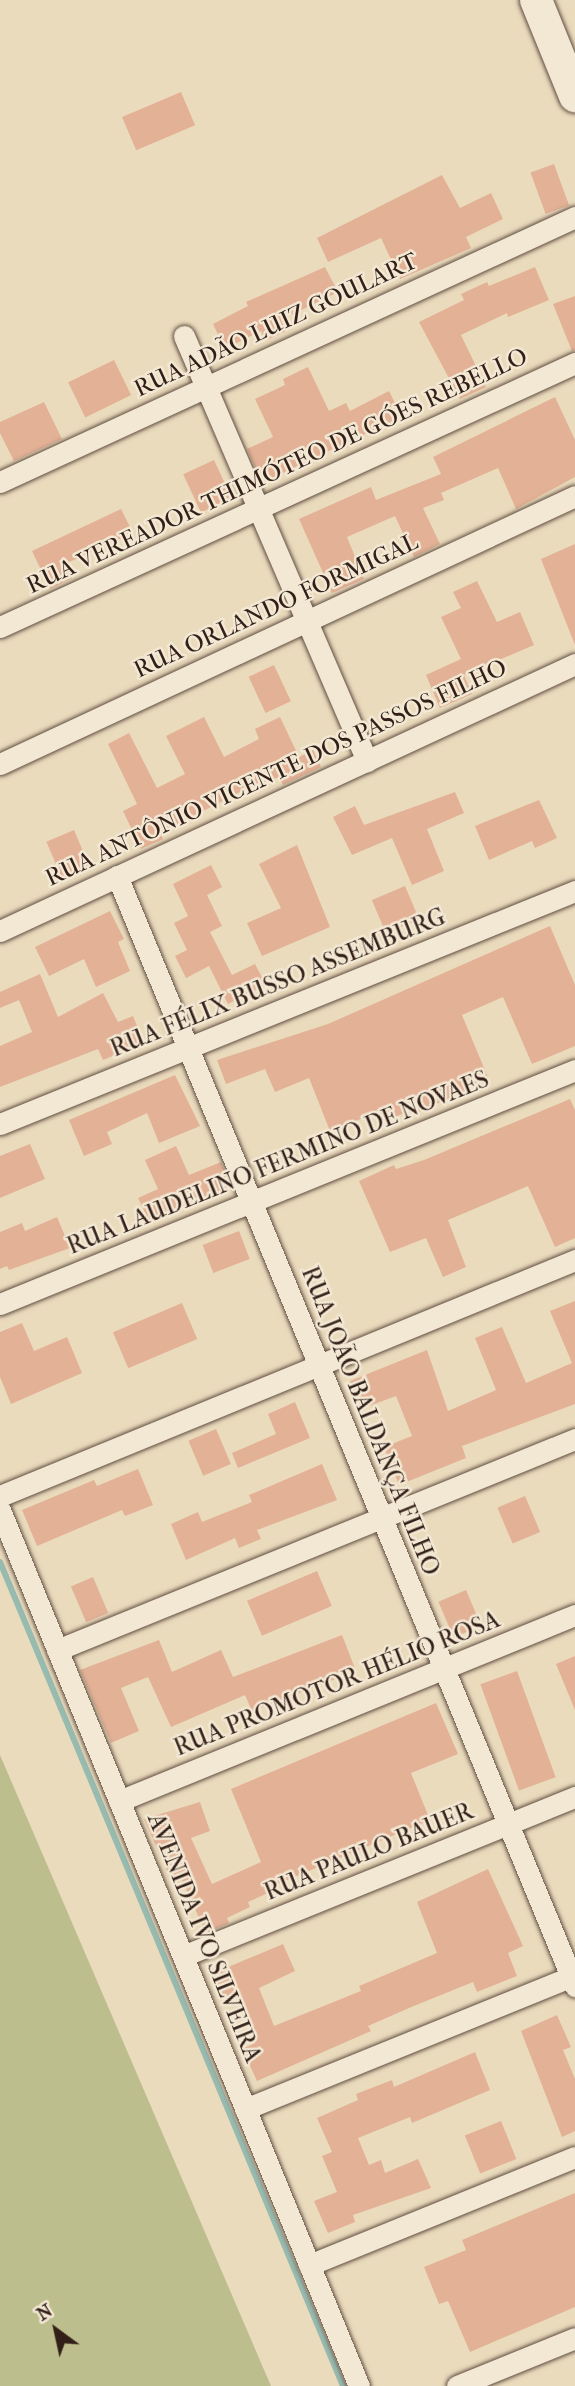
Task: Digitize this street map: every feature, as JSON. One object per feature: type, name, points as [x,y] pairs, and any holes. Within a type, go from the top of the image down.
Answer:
[{"type":"main road","points":[[536,0],[575,96]]},
{"type":"street","name":"RUA ADÃO LUIZ GOULART","points":[[0,482],[575,217]]},
{"type":"street","points":[[184,336],[367,761]]},
{"type":"street","name":"RUA VEREADOR THIMÓTEO DE GÓES REBELLO","points":[[0,628],[575,363]]},
{"type":"street","name":"RUA ORLANDO FORMIGAL","points":[[0,764],[575,496]]},
{"type":"street","name":"RUA ANTÔNIO VICENTE DOS PASSOS FILHO","points":[[0,931],[575,664]]},
{"type":"street","name":"RUA JOÃO BALDANÇA FILHO","points":[[117,876],[574,1979]]},
{"type":"street","name":"RUA FÉLIX BUSSO ASSEMBURG","points":[[0,1124],[575,891]]},
{"type":"street","name":"RUA LAUDELINO FERMINO DE NOVAES","points":[[0,1304],[575,1070]]},
{"type":"street","points":[[0,1496],[575,1260]]},
{"type":"street","points":[[57,1650],[575,1439]]},
{"type":"street","name":"AVENIDA IVO SILVEIRA","points":[[0,1510],[359,2386]]},
{"type":"street","name":"RUA PROMOTOR HÉLIO ROSA","points":[[119,1801],[575,1615]]},
{"type":"street","name":"RUA PAULO BAUER","points":[[183,1956],[575,1797]]},
{"type":"street","points":[[245,2109],[574,1979]]},
{"type":"street","points":[[309,2265],[575,2157]]},
{"type":"street","points":[[457,2386],[575,2338]]},
{"type":"green space","points":[[0,1755],[271,2386],[0,2386]]},
{"type":"building","points":[[181,92],[195,125],[136,150],[122,117]]},
{"type":"building","points":[[554,164],[569,205],[546,214],[531,173]]},
{"type":"building","points":[[442,175],[460,208],[491,193],[503,219],[466,237],[471,248],[400,279],[381,238],[328,262],[317,238]]},
{"type":"building","points":[[325,267],[338,292],[281,320],[286,331],[265,341],[261,331],[225,349],[213,324],[248,306],[246,302]]},
{"type":"building","points":[[535,267],[549,300],[508,317],[507,313],[461,335],[486,387],[460,399],[419,322],[464,300],[461,294],[487,282],[489,286]]},
{"type":"building","points":[[575,296],[575,350],[572,351],[553,304]]},
{"type":"building","points":[[114,360],[131,395],[85,417],[68,382]]},
{"type":"building","points":[[308,367],[329,411],[346,403],[350,411],[389,391],[402,417],[361,436],[363,440],[337,452],[335,448],[262,483],[247,449],[273,437],[255,399],[285,385],[283,379]]},
{"type":"building","points":[[555,397],[575,440],[575,477],[516,509],[498,468],[441,493],[444,500],[423,508],[440,544],[414,557],[395,516],[347,537],[364,579],[332,593],[299,519],[371,487],[376,500],[441,474],[433,457]]},
{"type":"building","points":[[44,402],[62,439],[14,461],[0,433],[0,422]]},
{"type":"building","points":[[214,460],[232,498],[201,512],[183,474]]},
{"type":"building","points":[[121,509],[133,533],[65,564],[72,578],[50,589],[32,551]]},
{"type":"building","points":[[575,544],[575,645],[541,559]]},
{"type":"building","points":[[477,581],[497,622],[520,612],[534,645],[464,675],[472,694],[440,708],[426,675],[461,659],[441,617],[461,608],[453,592]]},
{"type":"building","points":[[274,665],[291,701],[266,713],[249,677]]},
{"type":"building","points":[[204,717],[224,757],[259,739],[255,729],[280,717],[299,757],[313,750],[321,767],[283,785],[279,777],[246,789],[160,833],[163,839],[141,849],[123,811],[137,804],[108,744],[129,733],[157,788],[185,774],[166,736]]},
{"type":"building","points":[[455,792],[464,813],[427,829],[444,871],[412,885],[392,838],[352,855],[333,817],[355,806],[364,825]]},
{"type":"building","points":[[539,800],[557,838],[535,848],[532,841],[489,860],[475,826]]},
{"type":"building","points":[[74,830],[89,866],[62,878],[46,842]]},
{"type":"building","points":[[297,845],[330,927],[262,956],[247,923],[281,908],[259,864]]},
{"type":"building","points":[[211,865],[222,887],[207,895],[222,926],[210,932],[232,975],[255,964],[266,985],[228,1004],[209,966],[186,978],[175,956],[187,950],[174,923],[188,916],[173,884]]},
{"type":"building","points":[[405,886],[419,919],[386,933],[372,900]]},
{"type":"building","points":[[110,911],[124,939],[118,942],[130,971],[96,987],[84,959],[49,976],[35,947]]},
{"type":"building","points":[[550,926],[575,985],[575,1046],[532,1064],[503,997],[462,1015],[489,1080],[419,1112],[417,1108],[380,1123],[376,1113],[330,1131],[309,1078],[275,1092],[265,1069],[226,1084],[217,1060],[328,1024]]},
{"type":"building","points":[[40,974],[58,1017],[103,993],[118,1022],[133,1016],[144,1043],[103,1060],[98,1049],[0,1087],[0,1046],[32,1032],[19,1000],[0,1008],[0,992]]},
{"type":"building","points":[[175,1075],[200,1126],[159,1143],[147,1113],[107,1132],[112,1144],[84,1156],[69,1120]]},
{"type":"building","points":[[570,1099],[575,1110],[575,1238],[555,1247],[528,1186],[448,1220],[466,1267],[443,1277],[426,1238],[390,1252],[359,1181],[394,1165],[396,1169],[424,1160]]},
{"type":"building","points":[[30,1144],[45,1179],[0,1198],[0,1156]]},
{"type":"building","points":[[176,1146],[189,1175],[221,1162],[231,1186],[149,1221],[138,1198],[158,1189],[145,1160]]},
{"type":"building","points":[[57,1217],[70,1248],[9,1270],[7,1266],[0,1269],[0,1232],[22,1223],[25,1231]]},
{"type":"building","points":[[239,1231],[250,1259],[213,1273],[203,1245]]},
{"type":"building","points":[[575,1301],[575,1404],[462,1446],[466,1458],[399,1485],[384,1447],[412,1436],[396,1396],[361,1409],[350,1381],[427,1350],[448,1411],[496,1390],[475,1338],[502,1327],[526,1383],[572,1363],[550,1311]]},
{"type":"building","points":[[182,1303],[197,1339],[128,1368],[113,1332]]},
{"type":"building","points":[[22,1323],[34,1351],[67,1337],[82,1373],[11,1404],[0,1377],[0,1332]]},
{"type":"building","points":[[295,1402],[310,1438],[238,1468],[232,1453],[276,1434],[268,1414]]},
{"type":"building","points":[[216,1429],[231,1464],[203,1476],[188,1441]]},
{"type":"building","points":[[322,1464],[337,1500],[257,1530],[261,1539],[239,1548],[235,1538],[186,1560],[171,1524],[198,1512],[202,1522],[252,1502],[249,1495]]},
{"type":"building","points":[[138,1469],[153,1505],[125,1516],[122,1510],[37,1546],[22,1510],[94,1480],[97,1486]]},
{"type":"building","points":[[525,1496],[540,1532],[513,1544],[497,1508]]},
{"type":"building","points":[[317,1571],[332,1606],[262,1636],[247,1601]]},
{"type":"building","points":[[93,1577],[108,1613],[86,1622],[71,1586]]},
{"type":"building","points":[[466,1590],[481,1626],[454,1638],[438,1602]]},
{"type":"building","points":[[342,1635],[356,1671],[252,1711],[245,1695],[171,1727],[148,1677],[121,1688],[139,1731],[111,1743],[80,1670],[159,1640],[172,1672],[221,1650],[233,1677]]},
{"type":"building","points":[[575,1656],[575,1710],[556,1664]]},
{"type":"building","points":[[517,1671],[556,1777],[519,1791],[480,1684]]},
{"type":"building","points":[[436,1703],[458,1754],[411,1773],[430,1820],[266,1889],[268,1893],[248,1902],[250,1907],[227,1918],[229,1923],[206,1933],[182,1880],[173,1884],[144,1819],[200,1802],[210,1831],[191,1838],[212,1884],[261,1862],[231,1789]]},
{"type":"building","points":[[488,1869],[523,1946],[508,1953],[517,1976],[477,1992],[473,1982],[368,2026],[371,2031],[257,2081],[242,2049],[255,2043],[237,1994],[224,1999],[214,1973],[283,1944],[295,1971],[259,1988],[274,2026],[361,1991],[359,1986],[437,1953],[417,1902]]},
{"type":"building","points":[[557,2015],[571,2047],[563,2050],[575,2079],[575,2131],[562,2137],[521,2031]]},
{"type":"building","points":[[475,2052],[490,2090],[412,2123],[410,2117],[358,2138],[369,2165],[381,2160],[385,2173],[418,2159],[431,2188],[353,2215],[355,2222],[328,2233],[314,2201],[337,2192],[322,2156],[332,2152],[317,2118],[358,2100],[356,2094],[392,2080],[394,2087]]},
{"type":"building","points":[[501,2121],[516,2159],[480,2174],[465,2136]]},
{"type":"building","points":[[575,2193],[575,2307],[470,2352],[448,2301],[439,2304],[424,2267],[466,2250],[462,2240]]},
{"type":"waterway","points":[[0,1562],[343,2386]]}]
